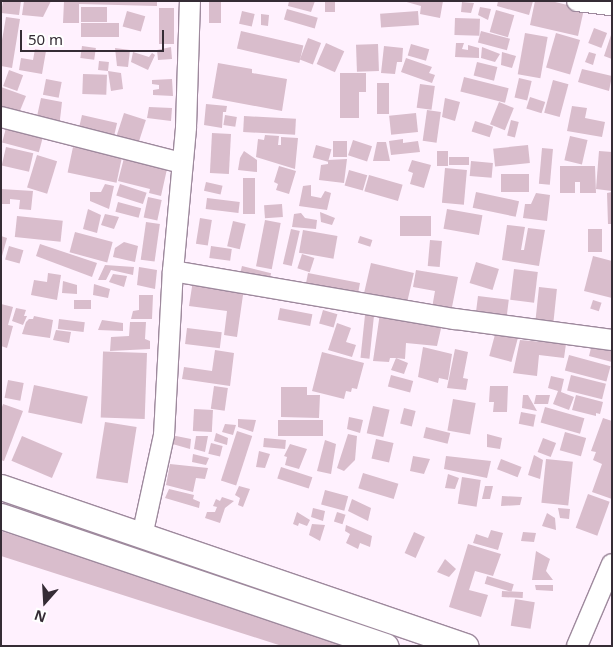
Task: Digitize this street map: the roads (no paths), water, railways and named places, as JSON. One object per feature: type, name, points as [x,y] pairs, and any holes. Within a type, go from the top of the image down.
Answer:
[{"type":"street","points":[[142,536],[164,435],[174,272],[186,127],[190,1]]},
{"type":"street","points":[[577,1],[612,5]]},
{"type":"street","points":[[1,116],[182,163]]},
{"type":"street","points":[[174,272],[456,320],[612,340]]},
{"type":"street","points":[[1,487],[466,646]]},
{"type":"street","points":[[1,516],[386,646]]},
{"type":"street","points":[[577,646],[612,564]]}]
